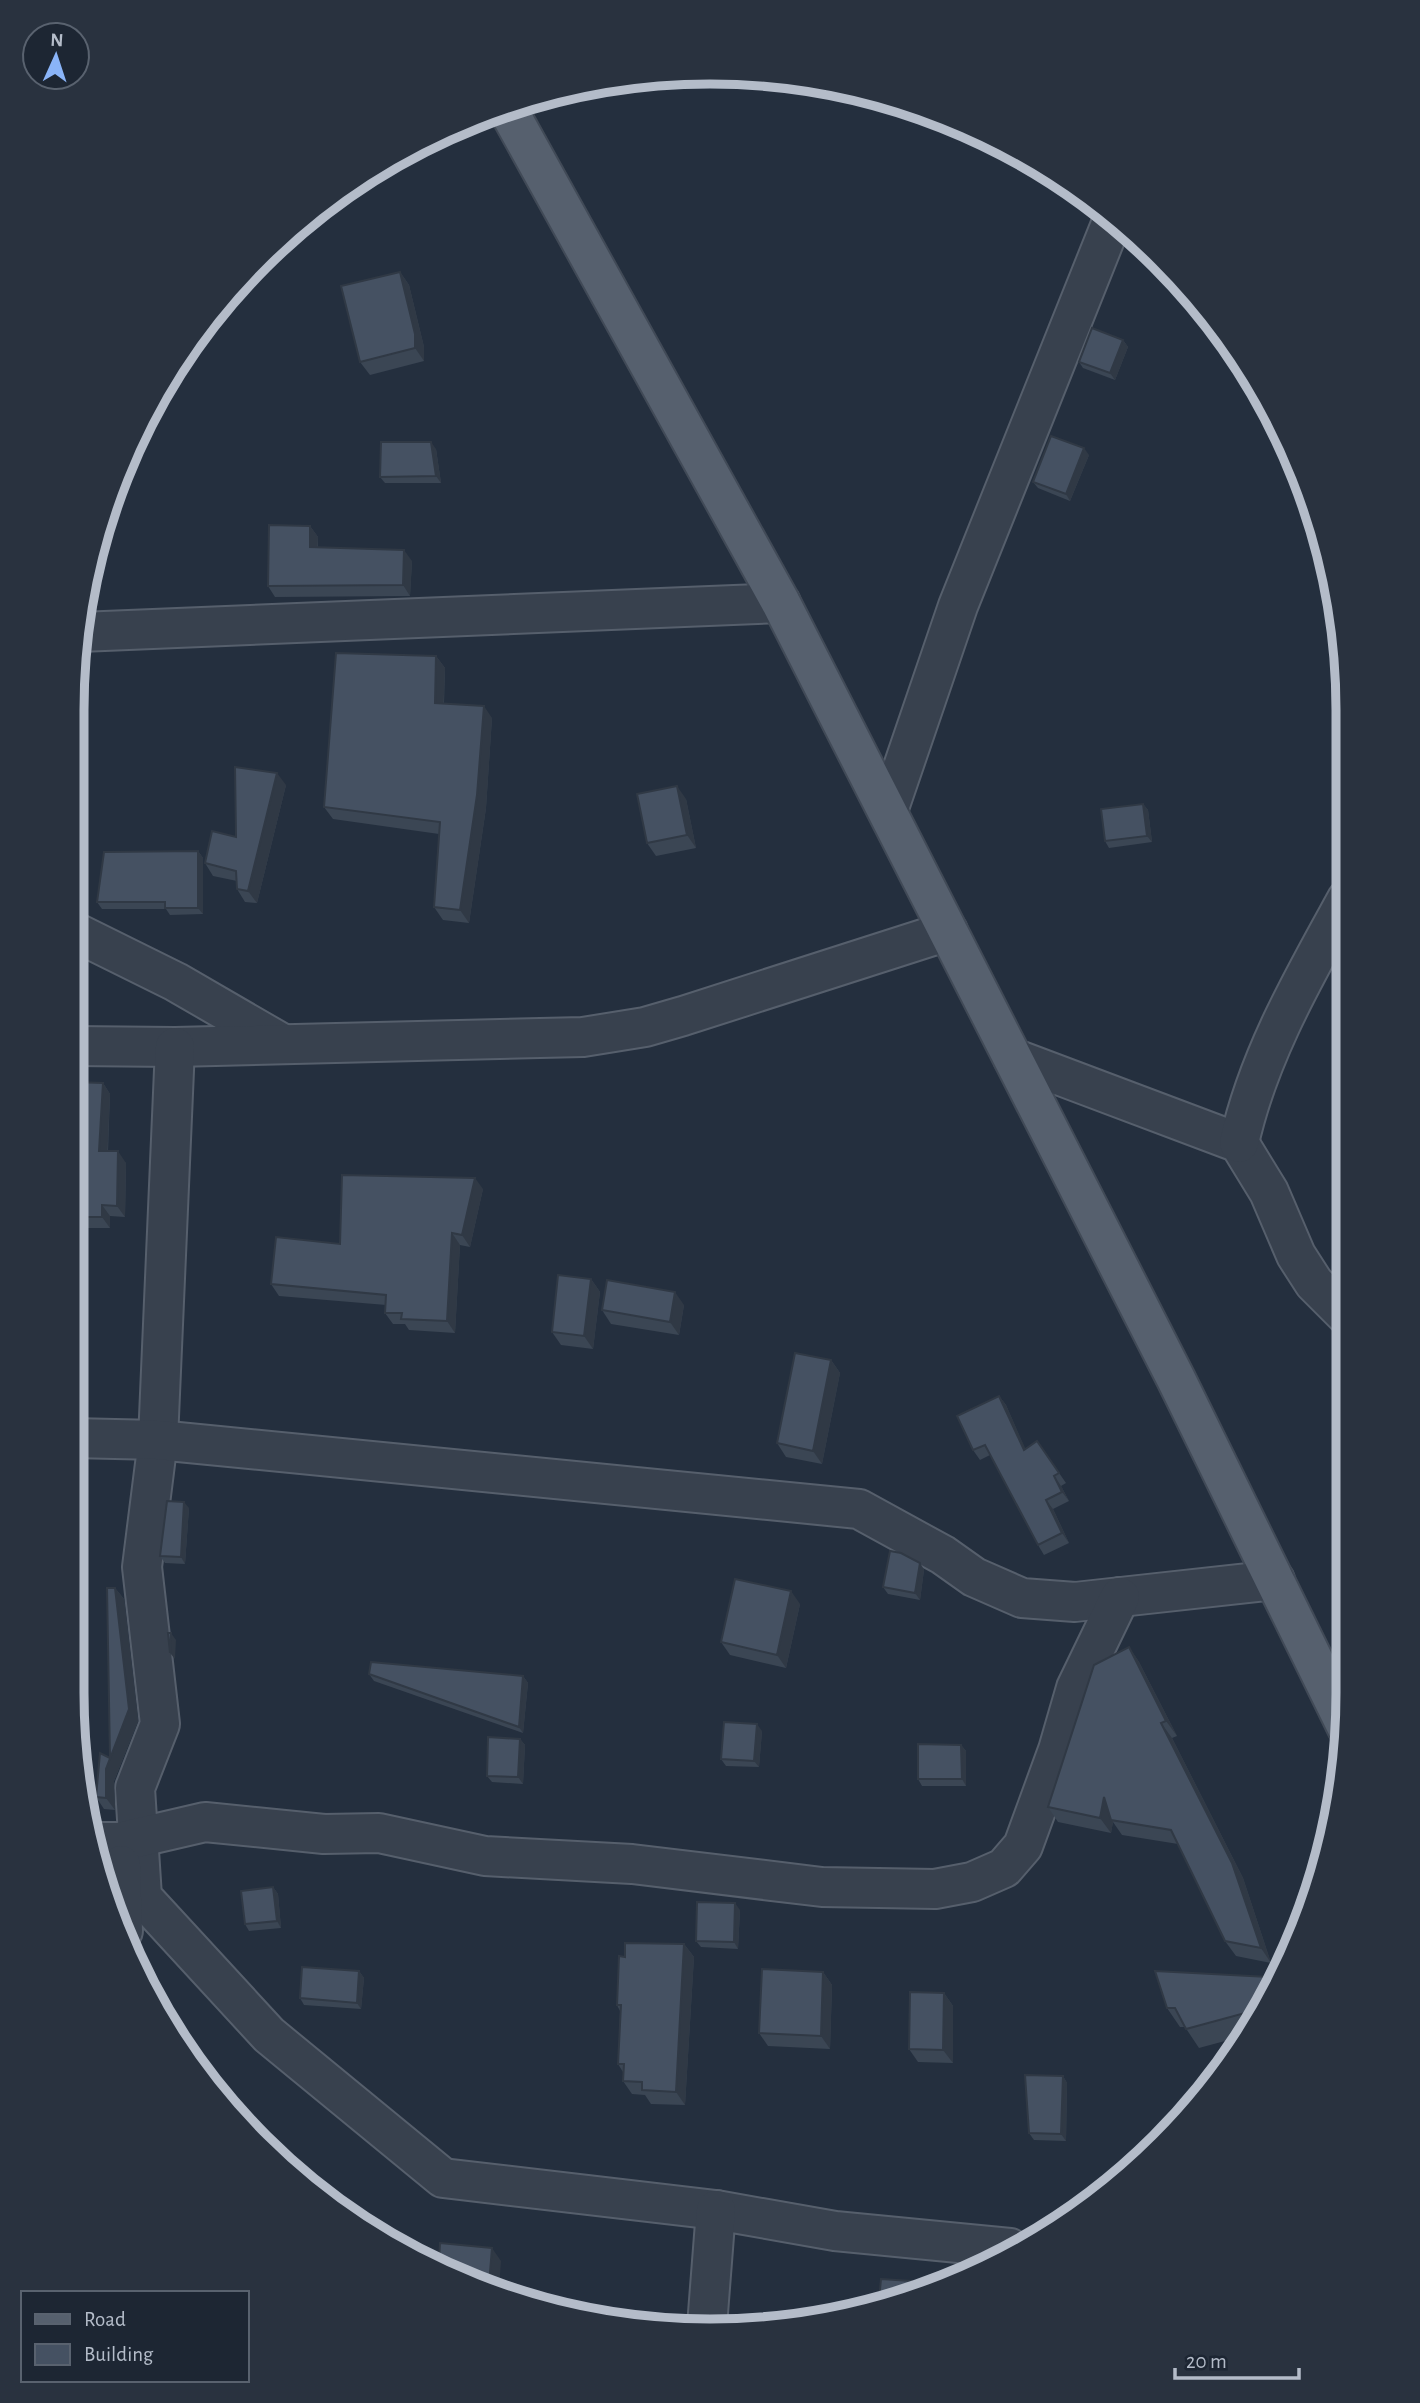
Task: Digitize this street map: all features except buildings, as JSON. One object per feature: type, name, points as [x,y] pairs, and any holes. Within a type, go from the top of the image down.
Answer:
[{"type":"main road","points":[[512,116],[781,603],[1176,1379],[1336,1705]]},
{"type":"street","points":[[888,811],[958,607],[1109,228]]},
{"type":"street","points":[[89,632],[781,603]]},
{"type":"street","points":[[1240,1143],[1246,1113],[1290,1002],[1336,920]]},
{"type":"street","points":[[84,1046],[175,1047],[583,1037],[645,1027],[948,931]]},
{"type":"street","points":[[84,936],[176,982],[283,1044]]},
{"type":"street","points":[[121,1905],[117,1841],[160,1724],[142,1567],[158,1440],[175,1047]]},
{"type":"street","points":[[1013,1058],[1240,1143],[1269,1192],[1296,1255],[1314,1283],[1336,1305]]},
{"type":"street","points":[[84,1438],[158,1440],[859,1509],[943,1555],[974,1577],[1023,1598],[1075,1602],[1275,1580]]},
{"type":"street","points":[[117,1841],[205,1822],[324,1834],[379,1833],[485,1856],[632,1864],[822,1887],[935,1889],[972,1882],[1004,1868],[1023,1846],[1058,1750],[1076,1688],[1120,1597]]},
{"type":"street","points":[[117,1841],[142,1897],[269,2035],[443,2178],[716,2210],[835,2231],[1000,2247]]},
{"type":"street","points":[[708,2319],[716,2210]]}]
